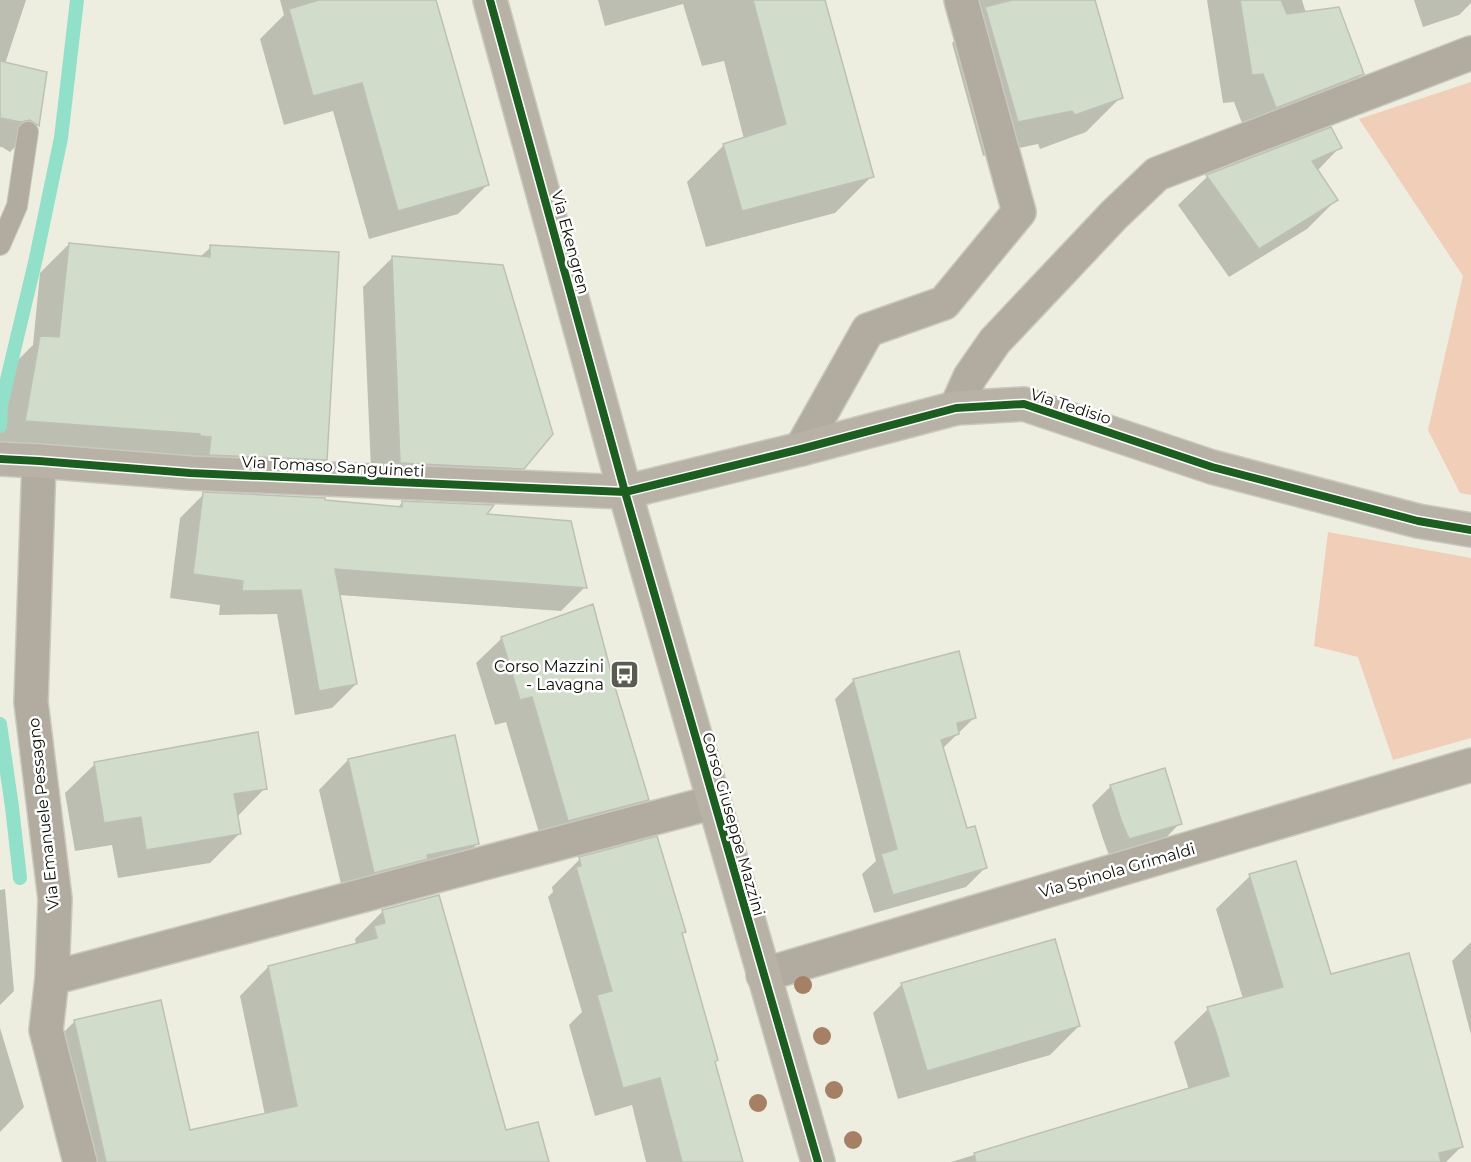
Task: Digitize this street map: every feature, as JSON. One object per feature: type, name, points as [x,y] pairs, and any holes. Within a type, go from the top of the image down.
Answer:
[{"type":"street","name":"Via Ekengren","points":[[490,0],[625,492]]},
{"type":"street","points":[[801,449],[868,330],[944,303],[1019,212],[961,0]]},
{"type":"street","points":[[956,408],[970,377],[995,341],[1114,215],[1157,174],[1471,53]]},
{"type":"street","name":"Via Tedisio","points":[[625,492],[956,408],[1024,404],[1212,467],[1418,521],[1471,530]]},
{"type":"street","name":"Via Tomaso Sanguineti","points":[[19,460],[190,473],[625,492]]},
{"type":"street","name":"Via Emanuele Pessagno","points":[[19,460],[31,702],[55,899],[46,1030],[80,1162]]},
{"type":"street","name":"Corso Giuseppe Mazzini","points":[[625,492],[818,1162]]},
{"type":"street","name":"Via Spinola Grimaldi","points":[[763,975],[1471,765]]},
{"type":"street","points":[[51,978],[714,802]]},
{"type":"lane","points":[[0,245],[17,206],[28,132]]},
{"type":"shaded area","points":[[1471,82],[1471,495],[1460,493],[1428,430],[1463,276],[1359,119]]},
{"type":"shaded area","points":[[1328,532],[1471,558],[1471,738],[1393,760],[1358,657],[1314,646]]},
{"type":"building","points":[[319,0],[436,0],[489,185],[398,211],[362,83],[313,96],[289,9]]},
{"type":"building","points":[[753,0],[825,0],[874,177],[742,211],[723,144],[786,124]]},
{"type":"building","points":[[1012,0],[1095,0],[1123,98],[1075,115],[1072,111],[1018,122],[985,7]]},
{"type":"building","points":[[1240,0],[1281,0],[1287,14],[1339,7],[1364,74],[1276,108],[1263,74],[1252,75]]},
{"type":"building","points":[[0,61],[47,72],[39,126],[30,120],[21,122],[0,118]]},
{"type":"building","points":[[1331,127],[1342,148],[1312,161],[1338,200],[1259,249],[1206,175]]},
{"type":"building","points":[[69,243],[210,257],[210,245],[339,252],[327,460],[209,455],[211,437],[200,436],[200,434],[25,421],[40,336],[59,337]]},
{"type":"building","points":[[392,256],[503,265],[553,434],[524,469],[400,463]]},
{"type":"building","points":[[203,492],[325,498],[325,500],[402,507],[402,501],[494,505],[487,514],[571,521],[587,588],[335,569],[357,684],[319,691],[301,590],[242,591],[243,581],[193,574]]},
{"type":"building","points":[[593,604],[649,800],[568,821],[532,697],[520,700],[501,637]]},
{"type":"building","points":[[959,651],[976,718],[957,723],[959,734],[941,740],[967,828],[975,826],[987,868],[893,895],[881,854],[897,849],[853,679]]},
{"type":"building","points":[[258,732],[267,789],[234,794],[241,834],[146,850],[141,817],[104,823],[94,762]]},
{"type":"building","points":[[455,735],[479,844],[427,855],[428,859],[374,873],[348,759]]},
{"type":"building","points":[[1165,768],[1182,824],[1129,839],[1110,785]]},
{"type":"building","points":[[657,836],[686,932],[682,933],[718,1060],[715,1062],[743,1162],[682,1162],[660,1078],[623,1088],[597,995],[612,991],[576,867],[581,866],[579,857]]},
{"type":"building","points":[[1296,861],[1331,974],[1409,953],[1463,1147],[1439,1153],[1441,1162],[976,1162],[974,1153],[1229,1076],[1207,1007],[1283,987],[1249,874]]},
{"type":"building","points":[[439,895],[506,1130],[538,1122],[549,1162],[106,1162],[74,1020],[161,1000],[190,1130],[297,1106],[268,966],[377,938],[374,926],[385,923],[382,910]]},
{"type":"building","points":[[1055,939],[1080,1026],[927,1071],[901,983]]},
{"type":"waterway","points":[[0,426],[1,405],[36,258],[61,138],[77,0]]},
{"type":"waterway","points":[[0,724],[20,878]]},
{"type":"cycle path","points":[[490,0],[625,492],[818,1162]]},
{"type":"cycle path","points":[[0,459],[190,473],[625,492],[956,408],[1024,404],[1212,467],[1418,521],[1471,530]]},
{"type":"place","name":"Corso Mazzini - Lavagna","points":[[625,675]]}]
